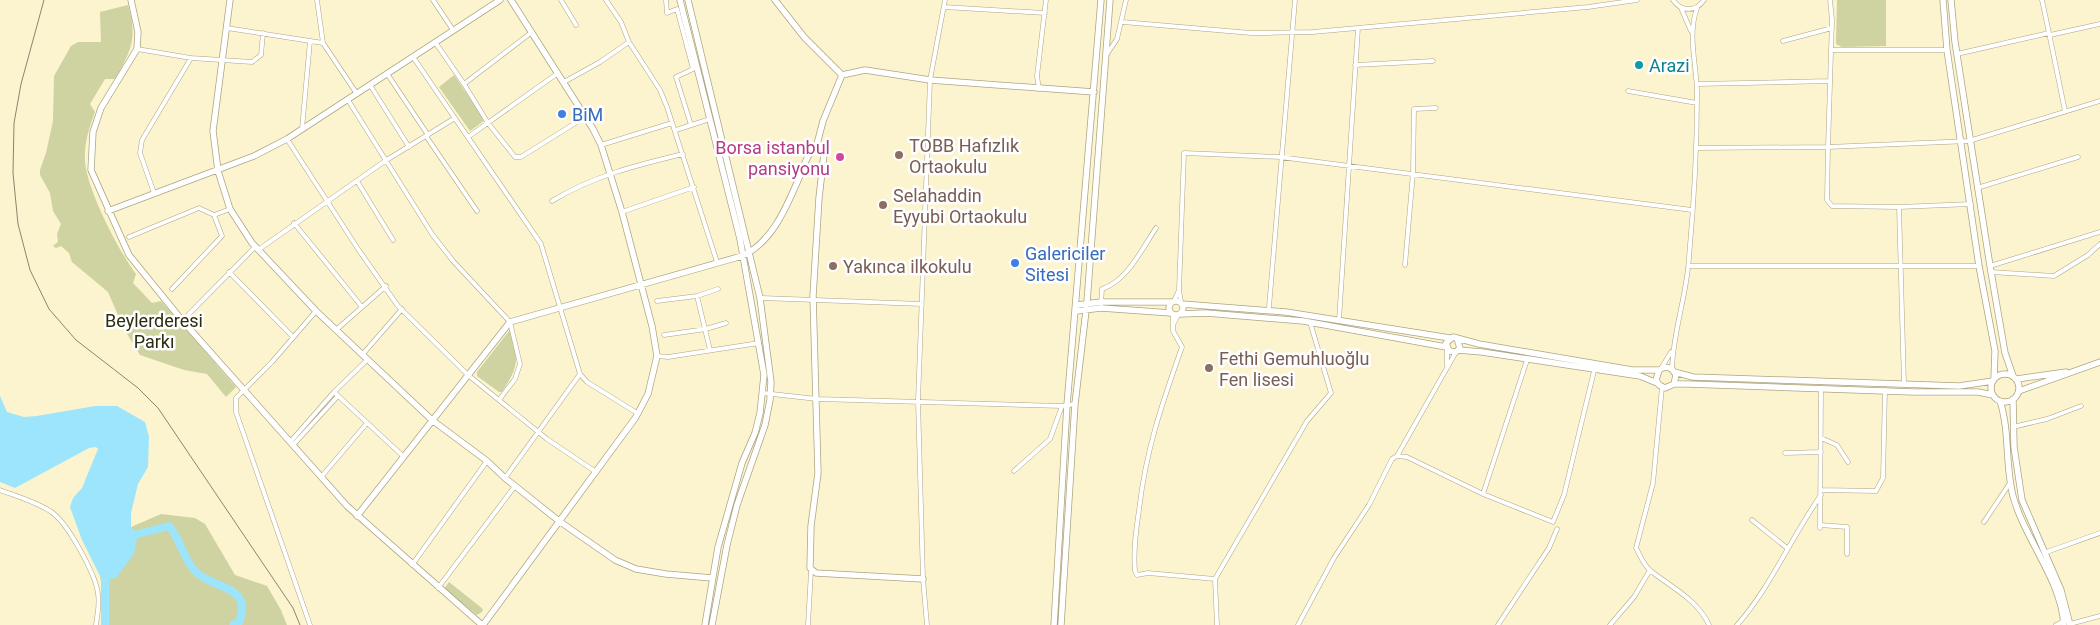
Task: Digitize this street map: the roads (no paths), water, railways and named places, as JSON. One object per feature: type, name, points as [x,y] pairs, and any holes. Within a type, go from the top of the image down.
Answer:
[{"type":"main road","points":[[131,0],[138,32],[137,50],[101,108],[92,132],[90,170],[129,255],[182,320],[246,389],[357,516],[483,625],[638,414],[648,394],[657,356],[652,326],[622,212],[601,145],[558,72],[511,0]]},
{"type":"main road","points":[[230,0],[224,60],[213,131],[218,171],[230,210],[256,249],[316,312],[432,420],[487,461],[505,478],[559,521],[615,560],[636,569],[712,578]]},
{"type":"main road","points":[[108,212],[154,193],[218,171],[254,156],[287,139],[388,75],[413,56],[500,0]]},
{"type":"main road","points":[[680,0],[742,256],[764,375],[763,393],[755,433],[742,463],[731,500],[712,578],[705,625]]},
{"type":"main road","points":[[688,0],[760,298],[770,365],[770,394],[765,425],[743,486],[731,528],[712,625]]},
{"type":"main road","points":[[775,0],[804,37],[842,75]]},
{"type":"main road","points":[[1054,625],[1065,405],[1076,308],[1101,0]]},
{"type":"main road","points":[[1062,625],[1076,404],[1086,308],[1110,0]]},
{"type":"main road","points":[[1943,0],[1947,50],[1979,266],[1995,351],[1993,395]]},
{"type":"main road","points":[[1951,0],[1951,15],[1990,269],[2005,353],[2019,391]]},
{"type":"main road","points":[[842,75],[865,70],[930,80],[1094,92]]},
{"type":"main road","points":[[357,516],[510,322],[742,256],[766,240],[793,191],[810,153],[816,148],[823,121],[842,75]]},
{"type":"main road","points":[[816,148],[822,150],[824,154],[818,208],[813,300],[818,473],[809,553],[811,571],[923,579]]},
{"type":"main road","points":[[1076,308],[1173,302],[1286,312],[1458,339],[1632,370],[1673,370],[1693,377],[1958,386],[1993,380],[2004,374],[2015,377],[2073,371]]},
{"type":"main road","points":[[1173,302],[1169,308],[1175,314]]},
{"type":"main road","points":[[1175,314],[1183,311],[1182,303]]},
{"type":"main road","points":[[1101,305],[1175,314],[1206,313],[1309,322],[1457,351],[1482,352],[1594,371],[1640,376],[1668,388],[1674,384],[1978,392],[1993,395],[2000,401],[2006,428],[2010,483],[2020,514],[2052,583],[2067,624]]},
{"type":"main road","points":[[1447,348],[1446,343],[1450,338]]},
{"type":"main road","points":[[1457,351],[1460,343],[1458,339]]},
{"type":"main road","points":[[2067,624],[2061,590],[2022,500],[2017,476],[2013,427],[2014,400],[2019,391],[2100,362]]},
{"type":"main road","points":[[1659,385],[1656,376],[1660,369]]},
{"type":"main road","points":[[1673,370],[1676,378],[1674,384]]},
{"type":"main road","points":[[2000,401],[2014,400]]},
{"type":"main road","points":[[2006,428],[2013,427]]},
{"type":"street","points":[[317,0],[323,43],[357,94]]},
{"type":"street","points":[[433,0],[453,30]]},
{"type":"street","points":[[560,0],[576,25]]},
{"type":"street","points":[[606,0],[620,22],[628,42],[660,90],[676,130],[717,262]]},
{"type":"street","points":[[666,0],[667,13],[677,9],[692,69],[676,76],[691,124]]},
{"type":"street","points":[[928,625],[923,579],[918,401],[930,80],[945,0]]},
{"type":"street","points":[[1039,88],[1037,76],[1046,0]]},
{"type":"street","points":[[1106,56],[1117,39],[1123,22],[1126,0]]},
{"type":"street","points":[[1269,307],[1290,33],[1295,0]]},
{"type":"street","points":[[1586,0],[1588,7]]},
{"type":"street","points":[[1123,22],[1251,33],[1290,33],[1588,7],[1637,0]]},
{"type":"street","points":[[1672,0],[1681,8],[1687,10],[1696,8],[1704,0]]},
{"type":"street","points":[[1830,0],[1832,28],[1827,200],[1829,204],[1835,207],[1899,208],[1970,204]]},
{"type":"street","points":[[2042,0],[2065,111]]},
{"type":"street","points":[[944,7],[1044,13]]},
{"type":"street","points":[[1681,8],[1692,36]]},
{"type":"street","points":[[1673,370],[1672,350],[1684,301],[1689,266],[1696,148],[1697,84],[1692,36],[1696,8]]},
{"type":"street","points":[[1957,54],[2100,24]]},
{"type":"street","points":[[227,28],[323,43]]},
{"type":"street","points":[[1339,320],[1358,28]]},
{"type":"street","points":[[1783,41],[1832,28]]},
{"type":"street","points":[[464,84],[532,32]]},
{"type":"street","points":[[137,50],[191,58],[252,62],[261,55],[263,34]]},
{"type":"street","points":[[302,129],[310,41]]},
{"type":"street","points":[[435,42],[488,123],[513,156],[518,158],[585,117]]},
{"type":"street","points":[[564,82],[600,62],[628,42]]},
{"type":"street","points":[[1831,50],[1947,50]]},
{"type":"street","points":[[413,56],[541,244],[548,261],[580,374],[587,382],[638,414]]},
{"type":"street","points":[[154,193],[140,153],[142,140],[191,58]]},
{"type":"street","points":[[1355,65],[1433,61]]},
{"type":"street","points":[[468,137],[558,72]]},
{"type":"street","points":[[388,75],[477,211]]},
{"type":"street","points":[[1697,84],[1830,81]]},
{"type":"street","points":[[370,85],[409,147]]},
{"type":"street","points":[[1628,90],[1697,103]]},
{"type":"street","points":[[348,100],[413,206],[453,261],[510,322],[520,364],[515,379],[499,400]]},
{"type":"street","points":[[1696,148],[1828,147],[1970,141],[2100,101]]},
{"type":"street","points":[[1405,265],[1413,173],[1414,109],[1436,108]]},
{"type":"street","points":[[182,320],[229,272],[256,249],[385,161],[456,118]]},
{"type":"street","points":[[676,130],[710,119]]},
{"type":"street","points":[[601,145],[672,124]]},
{"type":"street","points":[[287,139],[327,202],[402,310],[468,375],[538,431],[596,472]]},
{"type":"street","points":[[1182,303],[1178,290],[1184,153],[1280,157],[1692,210]]},
{"type":"street","points":[[552,201],[580,184],[610,173],[683,154]]},
{"type":"street","points":[[1977,188],[2078,157]]},
{"type":"street","points":[[357,181],[392,240]]},
{"type":"street","points":[[622,212],[694,187]]},
{"type":"street","points":[[129,237],[199,208],[214,215],[230,210]]},
{"type":"street","points":[[1899,208],[1904,384]]},
{"type":"street","points":[[172,289],[222,236],[214,215]]},
{"type":"street","points":[[294,223],[362,307]]},
{"type":"street","points":[[1101,305],[1102,289],[1110,286],[1130,267],[1156,228]]},
{"type":"street","points":[[1990,269],[2100,232]]},
{"type":"street","points":[[1990,269],[2054,276],[2088,255],[2100,244]]},
{"type":"street","points":[[1689,266],[1979,266]]},
{"type":"street","points":[[229,272],[293,337]]},
{"type":"street","points":[[336,330],[386,286]]},
{"type":"street","points":[[657,301],[697,296],[718,289]]},
{"type":"street","points":[[1173,302],[1178,290]]},
{"type":"street","points":[[697,296],[710,350]]},
{"type":"street","points":[[760,298],[922,304]]},
{"type":"street","points":[[361,355],[402,310]]},
{"type":"street","points":[[310,625],[236,412],[236,398],[316,312]]},
{"type":"street","points":[[1175,314],[1173,325],[1182,347],[1165,393],[1146,459],[1137,524],[1135,571],[1137,575],[1148,573],[1215,579]]},
{"type":"street","points":[[1217,625],[1215,579],[1307,422],[1331,393],[1309,322]]},
{"type":"street","points":[[664,335],[706,329],[726,323]]},
{"type":"street","points":[[657,356],[668,357],[759,343]]},
{"type":"street","points":[[1447,348],[1447,365]]},
{"type":"street","points":[[1660,369],[1672,350]]},
{"type":"street","points":[[1298,625],[1334,558],[1370,505],[1390,462],[1397,456],[1447,365],[1457,351]]},
{"type":"street","points":[[292,442],[334,392],[366,360]]},
{"type":"street","points":[[1483,494],[1527,360]]},
{"type":"street","points":[[1397,456],[1407,457],[1483,494],[1553,522],[1564,495],[1594,371]]},
{"type":"street","points":[[505,478],[580,374]]},
{"type":"street","points":[[1659,385],[1653,482],[1636,548],[1650,570],[1668,581],[1704,614],[1709,625]]},
{"type":"street","points":[[1821,388],[1820,526],[1847,527],[1847,554]]},
{"type":"street","points":[[1821,493],[1876,491],[1883,478],[1885,390]]},
{"type":"street","points":[[334,392],[404,457]]},
{"type":"street","points":[[763,393],[817,399],[1076,404]]},
{"type":"street","points":[[292,442],[338,396]]},
{"type":"street","points":[[1014,472],[1050,439],[1065,405]]},
{"type":"street","points":[[2013,427],[2047,419],[2081,406]]},
{"type":"street","points":[[322,476],[367,424]]},
{"type":"street","points":[[1821,438],[1837,445],[1848,462]]},
{"type":"street","points":[[1785,453],[1821,452]]},
{"type":"street","points":[[412,565],[487,461]]},
{"type":"street","points":[[1984,522],[2010,483]]},
{"type":"street","points":[[438,588],[515,486]]},
{"type":"street","points":[[0,490],[52,512],[62,523],[96,581],[99,595],[96,625]]},
{"type":"street","points":[[1737,625],[1751,610],[1821,493]]},
{"type":"street","points":[[1752,520],[1787,548]]},
{"type":"street","points":[[1498,625],[1549,548],[1557,529]]},
{"type":"street","points":[[2044,553],[2100,532]]},
{"type":"street","points":[[1610,625],[1634,597],[1650,570]]},
{"type":"street","points":[[808,625],[811,571]]},
{"type":"street","points":[[2056,625],[2100,616]]},
{"type":"water","points":[[0,396],[7,412],[24,417],[95,406],[117,406],[145,422],[149,437],[148,467],[138,484],[131,513],[131,527],[138,534],[134,554],[116,578],[105,580],[100,576],[82,540],[70,507],[73,498],[82,488],[98,449],[96,447],[89,448],[15,488],[0,482]]},
{"type":"waterway","points":[[138,534],[169,526],[191,567],[204,578],[236,594],[241,601],[242,610],[239,622],[233,625]]},
{"type":"waterway","points":[[105,580],[105,625]]},
{"type":"railway","points":[[44,0],[21,84],[14,123],[13,173],[18,224],[30,270],[49,309],[76,340],[138,388],[158,408],[293,608],[300,625]]},
{"type":"place","name":"Arazi","points":[[1639,65]]},
{"type":"place","name":"BiM","points":[[562,114]]},
{"type":"place","name":"TOBB Hafızlık Ortaokulu","points":[[899,155]]},
{"type":"place","name":"Borsa istanbul pansiyonu","points":[[840,157]]},
{"type":"place","name":"Selahaddin Eyyubi Ortaokulu","points":[[883,205]]},
{"type":"place","name":"Galericiler Sitesi","points":[[1015,263]]},
{"type":"place","name":"Yakınca ilkokulu","points":[[833,266]]},
{"type":"place","name":"Fethi Gemuhluoğlu Fen lisesi","points":[[1209,368]]},
{"type":"park label","name":"Beylerderesi Parkı","points":[[154,330]]}]
